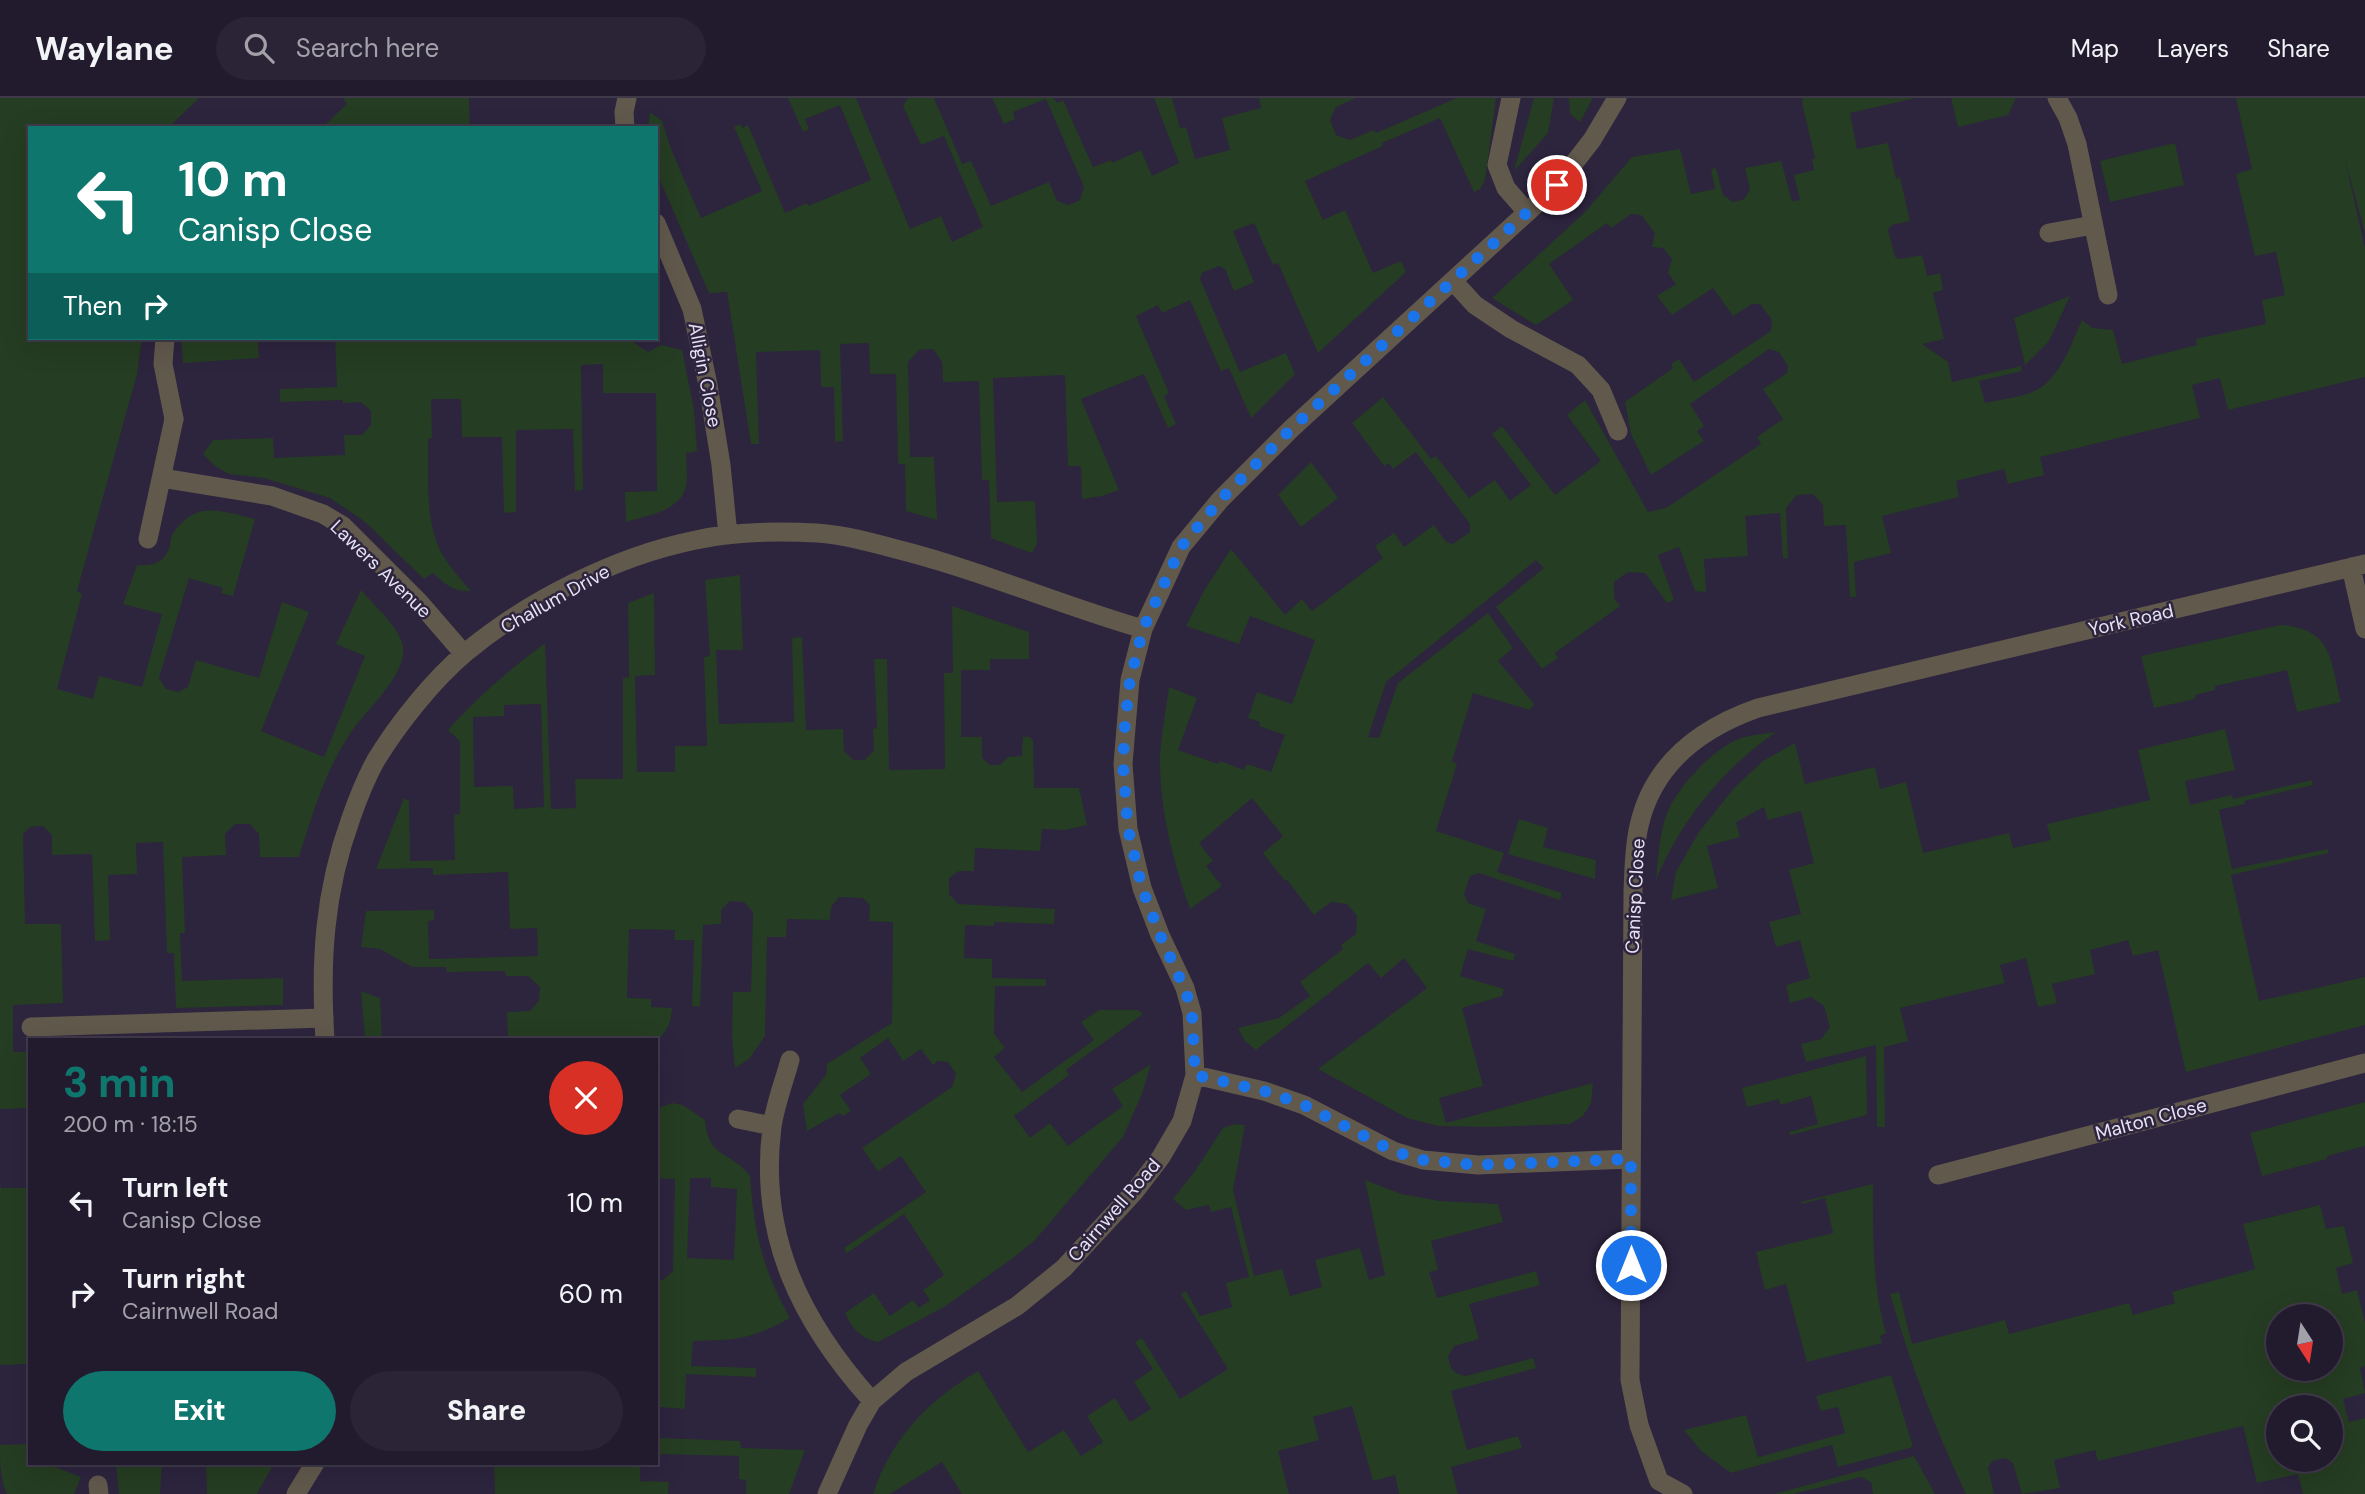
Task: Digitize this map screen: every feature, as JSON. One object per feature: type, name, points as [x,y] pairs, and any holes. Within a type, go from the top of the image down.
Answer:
[{"type":"street","points":[[625,126],[627,98]]},
{"type":"street","points":[[1511,98],[1497,165],[1506,188],[1527,212]]},
{"type":"street","name":"Cairnwell Road","points":[[827,1494],[848,1445],[872,1401],[906,1372],[1017,1306],[1064,1268],[1135,1191],[1161,1157],[1182,1121],[1195,1075],[1192,1013],[1186,992],[1146,899],[1128,829],[1123,764],[1130,680],[1143,629],[1181,547],[1215,506],[1298,422],[1557,185],[1591,140],[1617,98]]},
{"type":"street","points":[[2057,98],[2075,137],[2108,295]]},
{"type":"street","points":[[2049,233],[2093,225]]},
{"type":"street","name":"Alligin Close","points":[[658,228],[692,309],[721,465],[728,535]]},
{"type":"street","points":[[1453,281],[1475,305],[1511,329],[1578,365],[1601,390],[1618,431]]},
{"type":"street","points":[[148,538],[174,419],[163,364],[165,340]]},
{"type":"street","name":"Lawers Avenue","points":[[162,478],[272,496],[323,514],[343,526],[419,602],[464,654]]},
{"type":"street","name":"Challum Drive","points":[[325,1038],[323,947],[331,884],[342,841],[376,761],[400,726],[464,654],[516,616],[596,573],[675,545],[728,535],[770,531],[818,533],[859,539],[922,555],[1143,629]]},
{"type":"street","points":[[2358,566],[2365,629]]},
{"type":"street","name":"York Road","points":[[1896,675],[2358,566]]},
{"type":"street","name":"Canisp Close","points":[[1683,1494],[1654,1488],[1630,1380],[1633,891],[1639,826],[1650,794],[1671,763],[1695,738],[1725,720],[1758,708],[1896,675]]},
{"type":"street","points":[[31,1027],[324,1018]]},
{"type":"street","points":[[790,1060],[772,1126],[771,1175],[775,1233],[785,1266],[811,1319],[844,1369],[872,1401]]},
{"type":"street","name":"Malton Close","points":[[1938,1175],[2365,1063]]},
{"type":"street","points":[[1195,1075],[1264,1091],[1304,1105],[1393,1151],[1423,1160],[1478,1165],[1631,1159]]},
{"type":"street","points":[[738,1119],[772,1126]]},
{"type":"street","points":[[296,1494],[313,1465]]},
{"type":"green space","points":[[0,98],[199,98],[170,126],[28,126],[28,340],[142,340],[137,374],[77,591],[82,594],[57,689],[93,699],[99,676],[142,687],[162,614],[123,604],[137,565],[151,564],[162,559],[169,549],[172,535],[182,522],[196,513],[210,510],[255,519],[233,596],[221,593],[223,588],[189,578],[159,678],[166,689],[178,692],[188,687],[196,660],[259,678],[282,602],[309,612],[261,731],[324,757],[365,656],[336,644],[361,590],[392,624],[401,639],[403,656],[393,678],[354,728],[336,758],[321,791],[299,857],[260,857],[259,834],[250,824],[235,824],[225,834],[226,855],[182,857],[185,933],[180,933],[182,981],[283,978],[283,1005],[176,1008],[174,953],[167,953],[163,842],[136,843],[137,874],[108,875],[110,940],[95,941],[92,854],[52,855],[52,835],[43,826],[30,827],[23,834],[25,924],[61,924],[63,1003],[13,1005],[13,1052],[28,1052],[28,1108],[0,1109]]},
{"type":"green space","points":[[343,98],[469,98],[470,126],[328,126],[326,124],[347,104]]},
{"type":"green space","points":[[788,98],[856,98],[910,229],[941,216],[952,242],[983,227],[944,136],[921,145],[903,106],[908,98],[934,98],[962,164],[971,161],[991,206],[1049,182],[1057,201],[1069,205],[1080,200],[1084,187],[1046,99],[1013,112],[1015,119],[1004,124],[992,98],[1054,98],[1057,103],[1063,100],[1093,167],[1111,160],[1112,163],[1141,150],[1152,176],[1179,163],[1154,98],[1172,98],[1180,128],[1186,127],[1195,159],[1230,150],[1222,118],[1261,108],[1259,98],[1356,98],[1336,107],[1330,120],[1336,135],[1350,140],[1374,130],[1376,133],[1457,98],[1496,98],[1485,180],[1480,189],[1474,192],[1440,118],[1305,181],[1323,220],[1345,210],[1373,273],[1401,261],[1406,272],[1318,353],[1278,263],[1273,265],[1254,223],[1233,231],[1254,282],[1234,291],[1225,269],[1219,266],[1202,273],[1200,279],[1240,372],[1286,353],[1295,374],[1251,418],[1229,368],[1221,371],[1190,300],[1162,313],[1158,305],[1136,316],[1169,393],[1164,396],[1176,424],[1168,428],[1144,374],[1081,399],[1119,490],[1082,499],[1081,466],[1068,466],[1065,375],[993,378],[997,502],[1035,501],[1037,543],[1032,553],[991,538],[989,480],[982,480],[979,381],[943,382],[942,362],[933,349],[919,350],[908,362],[910,457],[934,457],[937,520],[906,511],[905,464],[898,464],[896,374],[870,374],[869,343],[840,344],[843,441],[835,442],[834,387],[821,387],[820,350],[756,352],[759,444],[751,444],[727,292],[709,293],[658,176],[658,126],[648,126],[650,112],[662,121],[701,218],[762,191],[734,127],[740,124],[742,128],[748,125],[785,213],[871,180],[840,105],[805,119],[809,129],[803,132]]},
{"type":"green space","points":[[1534,98],[1554,98],[1548,133],[1514,171]]},
{"type":"green space","points":[[1569,98],[1593,98],[1580,122],[1570,114]]},
{"type":"green space","points":[[1803,98],[1916,98],[1850,113],[1857,149],[1888,143],[1896,179],[1900,177],[1910,221],[1892,225],[1888,230],[1895,257],[1900,259],[1922,255],[1927,276],[1940,273],[1943,290],[1933,293],[1944,339],[1922,344],[1948,362],[1952,382],[2021,366],[2022,371],[1979,381],[1985,403],[2023,395],[2043,386],[2061,364],[2082,320],[2092,328],[2113,330],[2122,364],[2197,345],[2196,339],[2266,324],[2262,300],[2285,295],[2276,252],[2255,256],[2236,174],[2252,169],[2236,98],[2365,98],[2365,233],[2345,159],[2365,248],[2365,377],[2228,410],[2220,378],[2192,385],[2200,418],[2040,457],[2044,475],[2008,484],[2004,469],[1956,481],[1959,497],[1882,516],[1891,553],[1854,562],[1856,597],[1850,597],[1846,525],[1824,526],[1823,505],[1813,494],[1797,495],[1786,508],[1788,558],[1783,558],[1780,513],[1745,516],[1748,556],[1704,559],[1706,592],[1695,591],[1679,547],[1658,555],[1674,600],[1667,603],[1645,573],[1628,572],[1614,582],[1614,598],[1620,606],[1555,653],[1558,658],[1542,669],[1496,607],[1544,568],[1536,560],[1386,682],[1368,737],[1379,738],[1398,683],[1488,613],[1513,648],[1498,661],[1534,704],[1530,710],[1473,693],[1452,761],[1457,764],[1436,831],[1504,853],[1497,872],[1562,893],[1560,900],[1479,873],[1470,876],[1464,894],[1468,903],[1486,909],[1476,941],[1515,954],[1513,961],[1468,949],[1460,976],[1504,989],[1502,996],[1462,1008],[1483,1086],[1439,1098],[1446,1123],[1593,1083],[1591,1103],[1583,1116],[1570,1124],[1438,1126],[1407,1118],[1318,1069],[1427,988],[1404,958],[1381,978],[1368,963],[1256,1050],[1245,1041],[1238,1028],[1279,1018],[1310,996],[1300,982],[1343,949],[1341,945],[1356,934],[1357,916],[1347,904],[1331,902],[1314,915],[1263,853],[1283,836],[1252,798],[1199,843],[1213,861],[1206,866],[1222,886],[1190,909],[1173,853],[1160,776],[1169,687],[1197,698],[1178,750],[1218,764],[1220,761],[1244,770],[1247,764],[1271,772],[1285,735],[1259,726],[1260,722],[1248,718],[1257,692],[1292,704],[1315,640],[1250,616],[1239,644],[1186,626],[1205,589],[1231,549],[1285,615],[1302,599],[1312,611],[1383,558],[1375,546],[1394,533],[1404,547],[1434,525],[1446,542],[1453,544],[1470,532],[1470,524],[1416,452],[1393,469],[1389,463],[1384,466],[1352,423],[1383,397],[1431,459],[1436,456],[1469,498],[1495,480],[1510,501],[1531,485],[1492,434],[1502,426],[1555,495],[1601,461],[1567,415],[1585,400],[1648,512],[1666,508],[1761,444],[1757,437],[1783,419],[1763,389],[1787,373],[1788,366],[1779,352],[1769,349],[1690,404],[1704,426],[1697,431],[1704,441],[1651,475],[1631,434],[1625,402],[1673,368],[1671,364],[1679,359],[1694,382],[1771,331],[1772,320],[1760,304],[1752,304],[1733,316],[1713,288],[1672,315],[1657,296],[1676,284],[1668,273],[1672,259],[1663,248],[1652,247],[1655,233],[1641,215],[1631,214],[1611,228],[1607,223],[1549,264],[1573,300],[1536,325],[1492,298],[1586,211],[1632,157],[1680,149],[1691,194],[1715,189],[1711,169],[1716,168],[1723,195],[1733,202],[1744,199],[1750,190],[1745,168],[1781,161],[1792,201],[1800,200],[1794,175],[1814,170],[1812,159],[1815,158]]},
{"type":"green space","points":[[1951,98],[2016,98],[2008,115],[1958,127]]},
{"type":"green space","points":[[2175,143],[2184,185],[2110,202],[2100,161]]},
{"type":"green space","points":[[2070,296],[2049,341],[2025,365],[2014,318]]},
{"type":"green space","points":[[181,340],[258,342],[259,358],[183,363]]},
{"type":"green space","points":[[335,340],[630,340],[648,352],[661,345],[682,350],[694,410],[697,451],[686,453],[686,488],[680,499],[667,509],[626,522],[625,492],[657,491],[656,393],[603,393],[603,364],[581,365],[583,490],[575,491],[573,429],[516,430],[516,512],[504,513],[502,437],[462,437],[461,399],[431,399],[432,438],[428,439],[428,482],[432,525],[441,552],[471,591],[459,590],[450,587],[433,573],[424,579],[364,521],[330,498],[264,478],[229,474],[215,466],[203,454],[213,440],[273,438],[274,458],[345,455],[344,435],[362,435],[371,425],[371,411],[361,402],[280,402],[280,389],[337,387]]},
{"type":"green space","points":[[1311,462],[1338,498],[1301,527],[1278,495]]},
{"type":"green space","points":[[740,575],[743,650],[716,650],[719,724],[794,722],[792,638],[802,637],[806,730],[843,729],[844,751],[853,760],[865,760],[874,750],[873,729],[877,728],[874,659],[887,659],[889,770],[945,769],[944,673],[953,673],[952,606],[1029,632],[1029,659],[990,659],[990,670],[961,670],[961,737],[982,737],[982,758],[990,765],[1000,765],[1008,757],[1022,756],[1023,737],[1030,737],[1033,740],[1034,788],[1079,788],[1087,825],[1065,830],[1042,829],[1040,851],[975,848],[974,871],[959,871],[949,878],[949,894],[958,904],[1055,909],[1054,924],[994,922],[994,926],[965,925],[964,958],[992,959],[992,978],[1046,979],[1046,986],[995,986],[994,1034],[1005,1048],[994,1057],[1022,1092],[1094,1040],[1081,1022],[1099,1010],[1138,1010],[1143,1014],[1066,1070],[1069,1075],[1014,1116],[1030,1138],[1050,1123],[1068,1146],[1123,1106],[1112,1089],[1151,1064],[1142,1094],[1123,1137],[1035,1240],[944,1307],[878,1342],[858,1332],[845,1313],[874,1293],[890,1316],[913,1300],[919,1308],[930,1300],[923,1290],[944,1275],[904,1214],[847,1253],[844,1248],[926,1192],[901,1156],[878,1171],[862,1148],[952,1087],[956,1074],[948,1062],[937,1061],[933,1065],[921,1049],[903,1061],[888,1038],[860,1058],[871,1074],[840,1095],[851,1111],[843,1116],[839,1113],[807,1131],[803,1104],[826,1075],[827,1064],[892,1023],[893,922],[869,921],[870,906],[863,898],[839,897],[831,907],[830,920],[787,919],[786,937],[767,937],[765,1036],[749,1059],[735,1068],[732,1037],[733,992],[751,992],[753,912],[744,902],[730,901],[721,910],[721,924],[703,925],[700,1007],[692,1006],[694,940],[674,940],[675,930],[629,929],[627,998],[651,999],[651,1007],[672,1008],[668,1026],[658,1038],[508,1038],[507,1012],[530,1011],[539,1001],[540,987],[528,976],[506,976],[505,971],[447,972],[446,967],[412,967],[380,949],[361,947],[366,911],[434,910],[434,920],[428,921],[429,959],[538,956],[537,928],[510,929],[508,872],[433,875],[433,868],[376,869],[404,798],[409,801],[410,861],[455,860],[454,815],[460,814],[460,741],[448,730],[494,684],[545,643],[551,809],[576,808],[575,779],[623,779],[623,678],[629,677],[628,603],[654,593],[655,675],[635,676],[637,772],[675,772],[675,746],[707,746],[704,657],[710,656],[705,580]],"holes":[[[541,704],[544,807],[514,809],[513,786],[474,787],[473,717],[504,716],[504,705]]]},
{"type":"green space","points":[[2281,625],[2311,633],[2320,640],[2331,660],[2341,702],[2297,712],[2287,670],[2215,686],[2215,690],[2195,695],[2195,699],[2154,708],[2141,656]]},
{"type":"green space","points":[[2225,729],[2235,770],[2185,781],[2190,805],[2232,795],[2233,799],[2312,780],[2313,785],[2244,801],[2245,804],[2219,810],[2232,869],[2328,849],[2328,853],[2231,875],[2259,1001],[2365,977],[2365,1025],[2186,1072],[2158,950],[2133,956],[2128,940],[2090,950],[2095,974],[2052,984],[2057,1003],[2038,1007],[2026,958],[2000,965],[2005,983],[1900,1008],[1908,1041],[1884,1047],[1885,1127],[1877,1127],[1876,1045],[1806,1062],[1801,1044],[1821,1039],[1830,1027],[1824,1006],[1811,997],[1790,1003],[1786,985],[1810,978],[1800,940],[1776,947],[1769,922],[1801,914],[1789,870],[1814,863],[1801,811],[1768,820],[1764,807],[1736,822],[1740,837],[1707,846],[1718,888],[1671,900],[1676,872],[1699,832],[1734,788],[1763,761],[1795,743],[1805,784],[1875,767],[1880,789],[1906,782],[1923,853],[2009,833],[2013,848],[2051,840],[2047,824],[2150,800],[2138,750]]},
{"type":"green space","points":[[1776,732],[1738,762],[1706,797],[1678,837],[1656,880],[1666,816],[1685,784],[1714,754],[1734,741]]},
{"type":"green space","points":[[1519,819],[1548,828],[1543,847],[1596,860],[1595,879],[1508,854]]},
{"type":"green space","points":[[361,991],[380,998],[382,1038],[365,1038]]},
{"type":"green space","points":[[1866,1056],[1867,1115],[1791,1135],[1789,1132],[1818,1124],[1811,1096],[1780,1105],[1779,1099],[1747,1107],[1742,1088]]},
{"type":"green space","points":[[2365,1102],[2365,1146],[2262,1176],[2250,1133]]},
{"type":"green space","points":[[672,1103],[683,1105],[705,1120],[707,1133],[715,1148],[750,1176],[761,1249],[772,1283],[790,1318],[764,1331],[743,1337],[693,1341],[691,1366],[756,1368],[756,1377],[686,1374],[685,1409],[658,1409],[658,1280],[663,1280],[673,1271],[675,1179],[658,1178],[658,1108]],"holes":[[[690,1178],[711,1178],[711,1187],[737,1189],[734,1260],[687,1258]]]},
{"type":"green space","points":[[1235,1124],[1245,1125],[1233,1190],[1254,1276],[1282,1269],[1290,1296],[1322,1287],[1315,1260],[1360,1248],[1369,1280],[1385,1275],[1365,1180],[1401,1194],[1440,1201],[1498,1204],[1503,1222],[1431,1241],[1438,1270],[1429,1272],[1437,1298],[1536,1271],[1540,1285],[1469,1304],[1479,1339],[1454,1346],[1448,1357],[1454,1371],[1466,1376],[1533,1358],[1536,1368],[1451,1391],[1467,1450],[1518,1436],[1522,1448],[1451,1467],[1458,1494],[1399,1494],[1395,1475],[1373,1481],[1352,1406],[1313,1417],[1319,1440],[1278,1451],[1289,1494],[962,1494],[942,1462],[890,1494],[873,1494],[890,1455],[914,1422],[943,1395],[978,1371],[1028,1452],[1064,1430],[1081,1456],[1103,1442],[1087,1416],[1115,1398],[1130,1422],[1151,1409],[1134,1382],[1153,1369],[1135,1342],[1142,1338],[1180,1399],[1228,1369],[1181,1294],[1186,1291],[1200,1316],[1232,1307],[1226,1283],[1249,1277],[1231,1207],[1211,1212],[1209,1205],[1186,1210],[1173,1199],[1223,1128]]},
{"type":"green space","points":[[0,1184],[1,1188],[28,1188],[28,1386],[27,1364],[0,1365]]},
{"type":"green space","points":[[1873,1184],[1876,1278],[1886,1333],[1880,1336],[1882,1343],[1807,1362],[1786,1284],[1765,1290],[1756,1252],[1833,1233],[1825,1198],[1801,1202]]},
{"type":"green space","points":[[2320,1205],[2326,1229],[2344,1226],[2353,1263],[2336,1268],[2342,1294],[2357,1290],[2365,1323],[2365,1366],[2360,1368],[2365,1393],[2343,1399],[2349,1422],[2365,1418],[2365,1494],[2303,1494],[2298,1474],[2257,1483],[2243,1426],[2098,1461],[2095,1450],[2054,1460],[2060,1488],[2022,1494],[2013,1463],[2005,1458],[1992,1461],[1988,1468],[1994,1494],[1966,1494],[1924,1396],[1890,1294],[1899,1292],[1912,1344],[2005,1320],[2009,1334],[2129,1303],[2133,1315],[2175,1303],[2172,1292],[2255,1269],[2243,1224]]},
{"type":"green space","points":[[1891,1375],[1913,1447],[1838,1467],[1832,1445],[1731,1473],[1701,1451],[1684,1430],[1746,1415],[1758,1457],[1763,1456],[1845,1433],[1838,1407],[1821,1411],[1816,1396]]},
{"type":"green space","points":[[658,1436],[740,1441],[741,1448],[805,1450],[789,1494],[746,1494],[746,1480],[739,1479],[739,1456],[658,1454]]},
{"type":"green space","points":[[28,1444],[28,1465],[50,1465],[81,1477],[74,1494],[7,1494],[0,1464],[0,1445]]},
{"type":"green space","points":[[1914,1456],[1935,1494],[1873,1494],[1871,1482],[1861,1477],[1793,1494],[1774,1494]]},
{"type":"green space","points":[[116,1465],[162,1465],[160,1494],[119,1494]]},
{"type":"green space","points":[[206,1465],[273,1465],[257,1494],[207,1494]]},
{"type":"green space","points":[[494,1465],[640,1465],[640,1481],[669,1482],[668,1494],[495,1494]]},
{"type":"route","points":[[1557,185],[1291,429],[1220,500],[1181,547],[1143,629],[1130,680],[1125,723],[1124,784],[1128,829],[1142,888],[1185,988],[1192,1013],[1195,1075],[1264,1091],[1304,1105],[1393,1151],[1423,1160],[1478,1165],[1631,1159],[1631,1265]]}]
